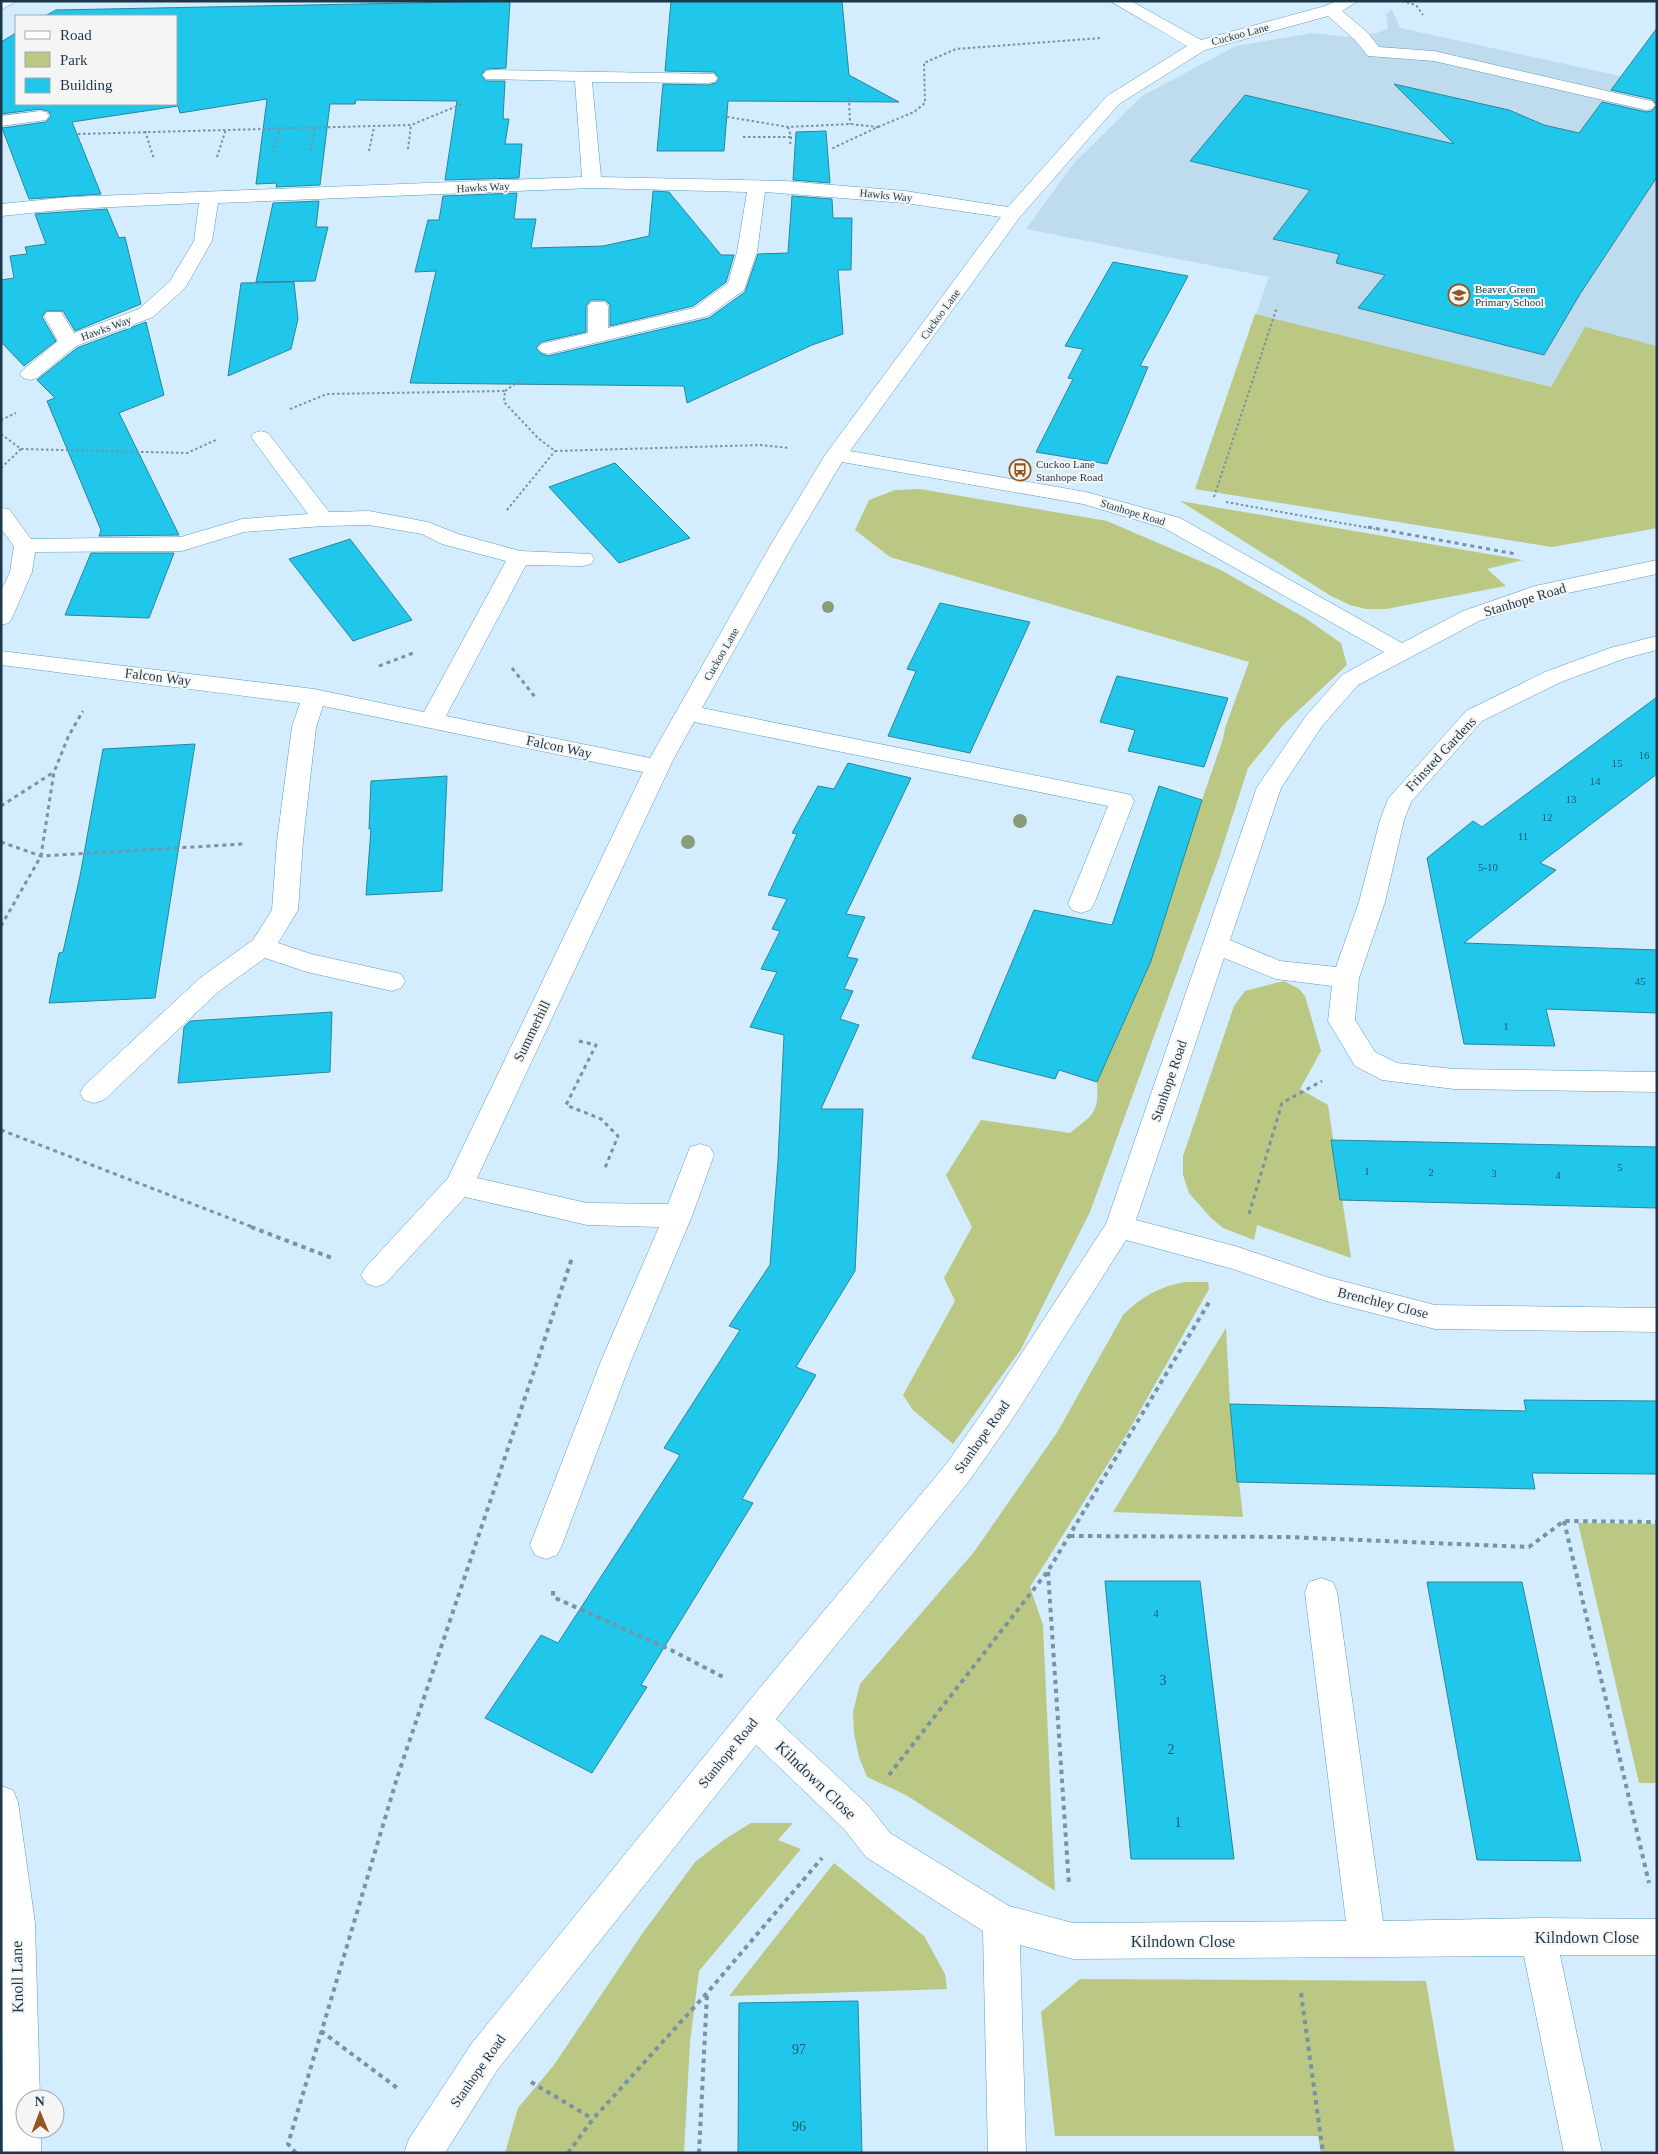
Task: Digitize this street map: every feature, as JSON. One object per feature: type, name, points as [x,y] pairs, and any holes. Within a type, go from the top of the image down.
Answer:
[{"type":"street","points":[[1,5],[8,1]]},
{"type":"street","points":[[1118,1],[1199,46]]},
{"type":"street","name":"Cuckoo Lane","points":[[657,767],[781,546],[836,455],[1013,212],[1113,100],[1199,46],[1331,10],[1350,1]]},
{"type":"street","points":[[1331,10],[1361,36],[1374,52],[1434,56],[1646,105]]},
{"type":"street","points":[[492,75],[708,78]]},
{"type":"street","points":[[583,76],[592,182]]},
{"type":"street","points":[[1,121],[40,116]]},
{"type":"street","name":"Hawks Way","points":[[1,210],[70,203],[592,182],[758,186],[904,197],[1013,212]]},
{"type":"street","points":[[548,348],[701,312],[737,286],[748,252],[758,186]]},
{"type":"street","name":"Hawks Way","points":[[30,374],[69,342],[146,313],[178,284],[203,241],[208,218],[209,198]]},
{"type":"street","points":[[598,306],[598,337]]},
{"type":"street","points":[[54,316],[69,342]]},
{"type":"street","points":[[261,436],[323,519]]},
{"type":"street","name":"Stanhope Road","points":[[836,455],[1086,498],[1172,523],[1401,652]]},
{"type":"street","points":[[1,514],[25,546],[21,572],[1,618]]},
{"type":"street","points":[[25,546],[54,544],[182,544],[242,526],[323,519],[369,518],[428,529],[450,539],[519,558],[583,559]]},
{"type":"street","points":[[432,721],[519,558]]},
{"type":"street","name":"Stanhope Road","points":[[423,2153],[485,2056],[762,1711],[958,1472],[1000,1412],[1119,1227],[1269,788],[1314,721],[1350,680],[1401,652],[1437,636],[1471,616],[1543,591],[1657,567]]},
{"type":"street","name":"Frinsted Gardens","points":[[1657,643],[1618,653],[1553,677],[1474,716],[1400,799],[1392,820],[1372,902],[1346,978],[1341,1021],[1366,1058],[1392,1073],[1454,1079],[1657,1082]]},
{"type":"street","name":"Falcon Way","points":[[1,658],[314,697],[657,767]]},
{"type":"street","points":[[94,1093],[209,985],[262,947],[285,910],[290,841],[304,727],[314,697]]},
{"type":"street","points":[[687,713],[1122,801],[1081,904]]},
{"type":"street","name":"Summerhill","points":[[376,1275],[459,1185],[657,767]]},
{"type":"street","points":[[1216,944],[1276,970],[1346,978]]},
{"type":"street","points":[[262,947],[307,963],[392,981]]},
{"type":"street","points":[[546,1545],[616,1361],[678,1216],[700,1155]]},
{"type":"street","points":[[459,1185],[587,1214],[678,1216]]},
{"type":"street","name":"Brenchley Close","points":[[1119,1227],[1235,1258],[1326,1289],[1436,1317],[1657,1320]]},
{"type":"street","points":[[1321,1592],[1368,1940]]},
{"type":"street","name":"Kilndown Close","points":[[762,1711],[856,1817],[878,1845],[1001,1922],[1073,1941],[1368,1940],[1538,1936],[1657,1937]]},
{"type":"street","name":"Knoll Lane","points":[[1,1802],[17,1923],[22,2153]]},
{"type":"street","points":[[1001,1922],[1007,2153]]},
{"type":"street","points":[[1538,1936],[1583,2153]]},
{"type":"path","points":[[827,151],[914,112],[926,104],[924,63],[956,49],[1178,33]]},
{"type":"path","points":[[40,116],[73,134],[411,125],[492,92],[492,75]]},
{"type":"path","points":[[708,78],[722,116],[788,127],[850,124],[878,127]]},
{"type":"path","points":[[849,98],[850,124]]},
{"type":"path","points":[[310,151],[315,127]]},
{"type":"path","points":[[273,153],[280,128]]},
{"type":"path","points":[[743,137],[791,137]]},
{"type":"path","points":[[1214,500],[1232,438],[1277,307]]},
{"type":"path","points":[[281,412],[327,394],[505,391],[504,402],[538,438],[556,451],[761,445],[836,455]]},
{"type":"path","points":[[1,434],[21,449],[187,453],[220,438]]},
{"type":"path","points":[[1,468],[21,449]]},
{"type":"path","points":[[450,539],[472,518],[501,517],[556,451]]},
{"type":"path","points":[[1223,502],[1522,555]]},
{"type":"path","points":[[1,806],[54,772],[42,856],[1,926]]},
{"type":"path","points":[[1,842],[42,856],[290,841]]},
{"type":"path","points":[[296,2153],[288,2144],[397,1778],[587,1214],[618,1136],[610,1124],[600,1118],[566,1105],[596,1044],[531,1031]]},
{"type":"path","points":[[568,2153],[593,2119],[707,1993],[856,1817],[1048,1571],[1235,1258],[1282,1103],[1366,1058]]},
{"type":"path","points":[[1,1130],[376,1275]]},
{"type":"path","points":[[1070,1536],[1287,1537],[1529,1547],[1564,1521],[1657,1522]]},
{"type":"path","points":[[1564,1521],[1650,1888]]},
{"type":"path","points":[[546,1545],[554,1597],[671,1650],[762,1711]]},
{"type":"path","points":[[1048,1571],[1073,1941]]},
{"type":"path","points":[[1294,1940],[1323,2153]]},
{"type":"path","points":[[698,2153],[707,1993]]},
{"type":"shaded area","name":"Beaver Green Primary School","points":[[1392,9],[1400,28],[1643,81],[1637,96],[1657,100],[1657,528],[1552,547],[1195,489],[1269,277],[1026,229],[1074,163],[1142,96],[1236,46],[1312,33],[1348,37],[1377,33],[1388,29],[1386,14]]},
{"type":"green space","points":[[1255,314],[1551,387],[1585,327],[1657,346],[1657,528],[1552,547],[1195,489]]},
{"type":"green space","points":[[920,489],[1107,521],[1221,570],[1305,618],[1341,643],[1347,665],[1284,724],[1248,768],[1219,858],[1090,1212],[1021,1349],[953,1444],[913,1410],[903,1395],[955,1301],[944,1278],[972,1227],[946,1175],[981,1120],[1070,1133],[1090,1117],[1096,1107],[1097,1082],[1201,803],[1249,662],[890,557],[855,530],[869,500],[895,490]]},
{"type":"green space","points":[[1180,501],[1523,560],[1487,569],[1506,586],[1386,609],[1366,609],[1350,605],[1331,596]]},
{"type":"green space","points":[[1284,981],[1299,989],[1305,996],[1321,1051],[1300,1089],[1328,1105],[1351,1258],[1257,1225],[1254,1240],[1223,1228],[1211,1218],[1189,1193],[1183,1175],[1183,1156],[1234,1006],[1245,991]]},
{"type":"green space","points":[[1186,1282],[1208,1282],[1209,1289],[1128,1432],[1030,1587],[1043,1625],[1055,1891],[906,1795],[867,1777],[859,1757],[854,1733],[853,1712],[860,1684],[974,1552],[1058,1431],[1123,1315],[1137,1303],[1159,1289]]},
{"type":"green space","points":[[1226,1328],[1230,1404],[1243,1517],[1113,1512]]},
{"type":"green space","points":[[1578,1523],[1657,1524],[1657,1783],[1639,1783]]},
{"type":"green space","points":[[751,1823],[793,1823],[778,1840],[801,1849],[699,1971],[690,2042],[684,2153],[505,2153],[518,2108],[554,2065],[642,1934],[695,1862],[725,1839]]},
{"type":"green space","points":[[834,1863],[924,1936],[945,1974],[947,1989],[729,1996]]},
{"type":"green space","points":[[1080,1979],[1426,1981],[1455,2153],[1321,2153],[1318,2136],[1055,2136],[1041,2012]]},
{"type":"building","points":[[510,1],[506,68],[486,69],[481,75],[486,81],[505,81],[503,119],[509,119],[505,144],[522,144],[519,178],[445,180],[457,101],[356,100],[355,104],[330,104],[320,185],[276,187],[277,183],[256,184],[267,99],[180,113],[178,106],[72,122],[101,194],[29,199],[2,128],[46,122],[51,116],[48,111],[40,109],[1,114],[1,42],[15,34],[15,105],[178,105],[178,15],[47,15],[56,10]]},
{"type":"building","points":[[671,1],[842,1],[849,75],[899,102],[728,101],[724,151],[657,151],[663,84],[708,85],[716,83],[719,78],[714,72],[665,71]]},
{"type":"building","points":[[1657,28],[1657,105],[1652,99],[1611,90]]},
{"type":"building","points":[[1394,84],[1509,110],[1544,125],[1579,133],[1602,102],[1646,112],[1652,111],[1657,105],[1657,177],[1580,294],[1544,355],[1358,308],[1385,275],[1336,263],[1339,254],[1273,239],[1310,190],[1190,161],[1245,95],[1454,144]]},
{"type":"building","points":[[826,131],[830,183],[793,180],[796,132]]},
{"type":"building","points":[[653,191],[669,192],[721,255],[734,255],[726,282],[693,306],[610,326],[610,305],[605,300],[591,300],[586,306],[586,332],[541,342],[536,348],[540,353],[548,356],[709,318],[745,292],[758,254],[788,253],[792,196],[832,199],[833,218],[852,218],[851,270],[838,270],[843,334],[812,345],[687,403],[684,386],[410,383],[436,271],[415,272],[428,220],[439,220],[443,196],[517,193],[514,219],[536,219],[531,248],[603,246],[649,236]]},
{"type":"building","points":[[319,201],[316,227],[328,227],[315,281],[256,282],[273,203]]},
{"type":"building","points":[[107,209],[119,238],[125,237],[141,304],[75,331],[63,311],[46,311],[42,317],[56,341],[24,366],[1,342],[1,280],[14,278],[10,256],[27,254],[25,247],[46,244],[35,214]]},
{"type":"building","points":[[1113,262],[1188,276],[1140,366],[1148,367],[1107,464],[1036,452],[1073,379],[1068,378],[1083,349],[1065,346]]},
{"type":"building","points":[[294,282],[298,319],[291,349],[228,376],[241,283]]},
{"type":"building","points":[[146,322],[164,395],[119,413],[179,535],[99,536],[101,530],[47,401],[55,398],[37,380],[77,348]]},
{"type":"building","points":[[615,463],[690,538],[619,563],[549,487]]},
{"type":"building","points":[[350,539],[412,620],[353,641],[289,559]]},
{"type":"building","points":[[91,553],[174,553],[149,618],[65,615]]},
{"type":"building","points":[[940,603],[1030,622],[970,753],[888,736],[916,671],[907,669]]},
{"type":"building","points":[[1117,676],[1228,698],[1204,767],[1128,751],[1135,730],[1100,722]]},
{"type":"building","points":[[1657,697],[1657,774],[1540,863],[1556,870],[1464,943],[1657,950],[1657,1013],[1546,1009],[1555,1046],[1464,1044],[1427,858],[1473,821],[1482,827]]},
{"type":"building","points":[[195,744],[155,998],[49,1003],[59,953],[63,952],[80,876],[103,749]]},
{"type":"building","points":[[848,763],[911,778],[846,914],[865,917],[847,957],[858,959],[844,989],[853,991],[840,1019],[859,1025],[821,1109],[863,1109],[855,1271],[796,1367],[816,1375],[742,1499],[753,1503],[641,1685],[647,1687],[592,1773],[485,1718],[541,1635],[558,1643],[680,1455],[664,1448],[740,1330],[729,1326],[770,1265],[778,1161],[784,1035],[750,1027],[777,972],[761,969],[780,931],[772,929],[787,899],[768,895],[797,834],[792,833],[818,786],[834,789]]},
{"type":"building","points":[[447,776],[442,891],[366,895],[371,829],[369,829],[371,781]]},
{"type":"building","points":[[1159,786],[1202,800],[1151,961],[1097,1082],[1059,1070],[1055,1079],[972,1058],[1034,910],[1112,925]]},
{"type":"building","points":[[332,1012],[330,1072],[178,1083],[184,1027],[190,1021]]},
{"type":"building","points":[[1331,1140],[1657,1147],[1657,1208],[1340,1200]]},
{"type":"building","points":[[1524,1400],[1657,1401],[1657,1474],[1532,1473],[1535,1489],[1237,1482],[1230,1404],[1526,1411]]},
{"type":"building","points":[[1105,1581],[1200,1581],[1234,1859],[1131,1859]]},
{"type":"building","points":[[1427,1582],[1522,1582],[1581,1861],[1477,1860]]},
{"type":"building","points":[[858,2001],[862,2153],[738,2153],[739,2003]]},
{"type":"place","name":"Beaver Green Primary School","points":[[1459,295]]},
{"type":"place","name":"Cuckoo Lane Stanhope Road","points":[[1020,470]]}]
